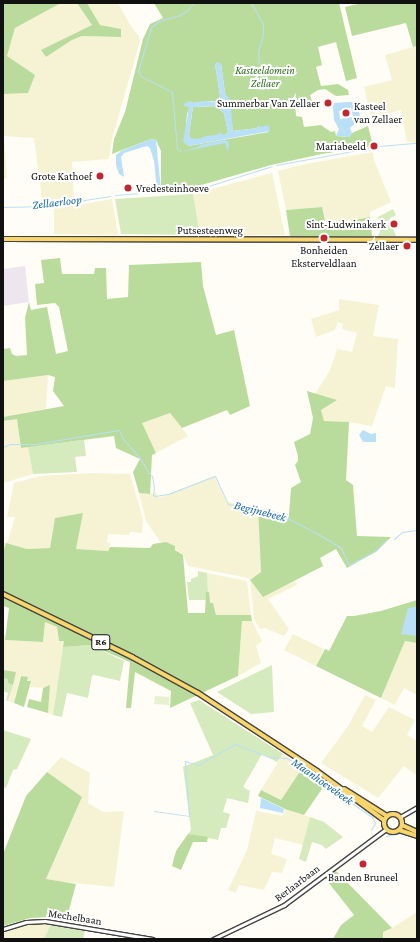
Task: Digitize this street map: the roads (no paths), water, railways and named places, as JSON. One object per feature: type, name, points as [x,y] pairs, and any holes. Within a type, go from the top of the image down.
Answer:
[{"type":"main road","name":"Putsesteenweg","points":[[3,239],[417,240]]},
{"type":"main road","name":"R6","points":[[3,594],[120,651],[198,693],[386,818],[395,814],[400,818]]},
{"type":"main road","points":[[386,818],[386,829],[392,832],[399,830],[417,836]]},
{"type":"main road","points":[[399,830],[402,825],[400,818]]},
{"type":"main road","points":[[402,825],[417,832]]},
{"type":"street","points":[[400,818],[417,807]]},
{"type":"street","name":"Berlaarbaan","points":[[215,939],[284,905],[386,829]]},
{"type":"street","name":"Mechelbaan","points":[[3,929],[26,922],[45,921],[152,939]]},
{"type":"water","points":[[217,62],[221,64],[225,93],[230,100],[233,131],[257,128],[259,125],[260,127],[269,125],[270,131],[188,146],[183,142],[189,107],[184,106],[184,104],[189,101],[195,103],[201,101],[203,103],[203,101],[218,102],[220,95],[215,64]],"holes":[[[219,106],[220,110],[224,113],[228,132],[225,135],[219,133],[217,135],[198,139],[190,138],[189,134],[193,107]]]},
{"type":"water","points":[[353,102],[358,107],[360,116],[358,121],[350,128],[352,133],[349,137],[336,136],[339,129],[334,120],[334,103]],"holes":[[[351,107],[353,117],[340,119],[339,111],[347,110]]]},
{"type":"water","points":[[151,139],[156,140],[161,190],[157,191],[154,161],[150,148],[147,146],[124,153],[121,157],[124,177],[119,174],[116,165],[116,155],[121,151]]},
{"type":"water","points":[[225,140],[229,142],[228,152],[225,143],[181,152],[200,145]]},
{"type":"water","points":[[363,430],[371,434],[376,433],[376,442],[363,442],[359,435]]},
{"type":"water","points":[[417,607],[417,636],[401,634],[408,608]]},
{"type":"water","points":[[261,798],[284,809],[283,813],[260,808]]},
{"type":"waterway","points":[[181,151],[177,149],[172,92],[141,76],[138,71],[151,27],[159,21],[180,15],[189,9],[193,3]]},
{"type":"waterway","points":[[251,3],[263,24],[263,35],[258,51],[259,64]]},
{"type":"waterway","points":[[260,72],[264,89]]},
{"type":"waterway","name":"Zellaerloop","points":[[379,146],[417,143]]},
{"type":"waterway","name":"Zellaerloop","points":[[276,165],[374,147]]},
{"type":"waterway","name":"Zellaerloop","points":[[115,195],[202,188],[272,166]]},
{"type":"waterway","name":"Zellaerloop","points":[[3,207],[46,206],[110,196]]},
{"type":"waterway","name":"Begijnebeek","points":[[3,447],[10,444],[35,444],[119,430],[123,439],[140,458],[152,476],[154,487],[153,495],[155,496],[168,494],[215,476],[228,504],[281,515],[313,531],[341,548],[349,565],[375,551],[386,540]]},
{"type":"waterway","name":"Begijnebeek","points":[[394,539],[402,532],[417,530]]},
{"type":"waterway","name":"Maanhoevebeek","points":[[154,811],[189,816],[185,761],[198,765],[235,744],[269,757],[287,758],[372,817],[375,823],[371,830]]},
{"type":"waterway","name":"Maanhoevebeek","points":[[386,836],[401,833],[417,838]]},
{"type":"place","name":"Summerbar Van Zellaer","points":[[328,103]]},
{"type":"place","name":"Kasteel van Zellaer","points":[[346,113]]},
{"type":"place","name":"Mariabeeld","points":[[374,146]]},
{"type":"place","name":"Grote Kathoef","points":[[100,176]]},
{"type":"place","name":"Vredesteinhoeve","points":[[128,188]]},
{"type":"place","name":"Sint-Ludwinakerk","points":[[394,224]]},
{"type":"place","name":"Bonheiden Eksterveldlaan","points":[[324,238]]},
{"type":"place","name":"Zellaer","points":[[407,246]]},
{"type":"place","name":"Banden Bruneel","points":[[363,864]]},
{"type":"park label","name":"Kasteeldomein Zellaer","points":[[265,77]]}]
